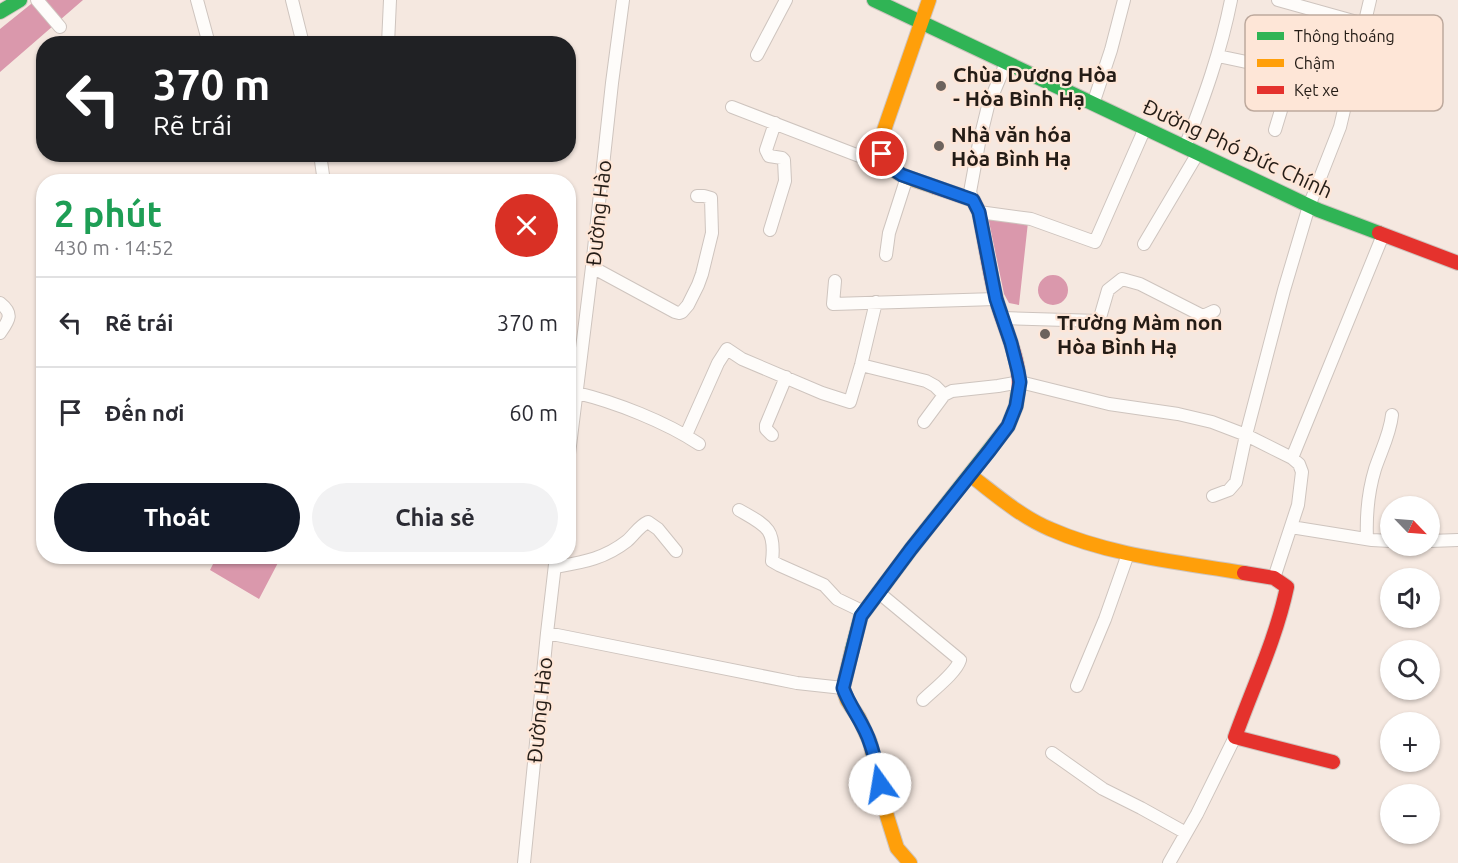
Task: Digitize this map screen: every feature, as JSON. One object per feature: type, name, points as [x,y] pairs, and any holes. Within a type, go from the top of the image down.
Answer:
[{"type":"street","points":[[0,12],[20,0]]},
{"type":"street","points":[[37,0],[60,27]]},
{"type":"street","points":[[196,0],[207,36]]},
{"type":"street","points":[[292,0],[301,36]]},
{"type":"street","points":[[388,36],[390,0]]},
{"type":"street","name":"Đường Hào","points":[[576,401],[623,0]]},
{"type":"street","points":[[757,55],[786,0]]},
{"type":"street","name":"Đường Phó Đức Chính","points":[[874,0],[1309,206],[1458,263]]},
{"type":"street","points":[[888,166],[882,154],[882,136],[929,0]]},
{"type":"street","points":[[1094,104],[1124,0]]},
{"type":"street","points":[[1144,244],[1191,150],[1224,35],[1231,0]]},
{"type":"street","points":[[1278,0],[1332,15]]},
{"type":"street","points":[[1366,15],[1370,0]]},
{"type":"street","points":[[1218,56],[1245,62]]},
{"type":"street","points":[[910,863],[897,848],[870,742],[843,688],[861,616],[1008,426],[1016,406],[1020,382],[1011,343],[996,299],[976,206],[970,192],[985,115],[1006,63]]},
{"type":"street","points":[[732,107],[888,166],[902,175],[976,206],[1031,219],[1095,242],[1145,128]]},
{"type":"street","points":[[1275,130],[1281,111]]},
{"type":"street","points":[[1213,496],[1229,490],[1236,482],[1245,435],[1284,290],[1309,206],[1340,127],[1344,111]]},
{"type":"street","points":[[770,230],[785,181],[784,160],[769,156],[766,150],[774,123]]},
{"type":"street","points":[[886,255],[889,233],[907,177]]},
{"type":"street","points":[[592,267],[675,312],[682,312],[698,285],[711,233],[711,198],[697,196]]},
{"type":"street","points":[[1292,458],[1383,235]]},
{"type":"street","points":[[1003,318],[1099,321],[1108,290],[1122,279],[1140,284],[1203,316],[1214,310]]},
{"type":"street","points":[[835,281],[833,304],[996,299]]},
{"type":"street","points":[[686,435],[718,363],[727,349],[742,359],[822,393],[850,402],[876,302]]},
{"type":"street","points":[[0,303],[6,308],[9,318],[0,333]]},
{"type":"street","points":[[861,365],[926,381],[944,395]]},
{"type":"street","points":[[772,435],[766,429],[766,425],[786,377]]},
{"type":"street","points":[[924,422],[944,395],[952,391],[1020,382],[1109,404],[1178,414],[1212,422],[1245,435],[1292,458],[1299,464],[1302,472],[1298,505],[1274,578]]},
{"type":"street","points":[[577,393],[594,397],[656,421],[686,435],[699,444]]},
{"type":"street","points":[[1367,539],[1366,514],[1371,486],[1392,415]]},
{"type":"street","points":[[970,475],[1016,510],[1049,529],[1093,545],[1128,554],[1274,578],[1287,587],[1284,606],[1274,637],[1234,737],[1169,863]]},
{"type":"street","points":[[739,510],[767,528],[773,538],[772,561],[824,585],[837,600],[864,612]]},
{"type":"street","points":[[576,562],[586,562],[603,556],[625,542],[648,522],[658,529],[676,551]]},
{"type":"street","points":[[1291,526],[1380,540]]},
{"type":"street","points":[[1440,541],[1458,540]]},
{"type":"street","points":[[1077,686],[1105,619],[1128,554]]},
{"type":"street","name":"Đường Hào","points":[[524,863],[556,564]]},
{"type":"street","points":[[878,592],[960,660],[955,669],[923,700]]},
{"type":"street","points":[[547,633],[797,683],[843,688]]},
{"type":"street","points":[[1234,737],[1333,762]]},
{"type":"street","points":[[1052,753],[1103,789],[1186,833]]},
{"type":"shaded area","points":[[36,0],[83,0],[42,36],[36,36],[36,41],[0,72],[0,29]]},
{"type":"shaded area","points":[[988,217],[1028,222],[1019,305],[1009,303],[1004,294]]},
{"type":"shaded area","points":[[1053,275],[1064,279],[1068,290],[1064,301],[1053,305],[1042,301],[1038,290],[1042,279]]},
{"type":"shaded area","points":[[213,564],[277,564],[259,599],[210,570]]},
{"type":"traffic: fast","points":[[0,12],[20,0]]},
{"type":"traffic: fast","points":[[874,0],[1318,210],[1379,233]]},
{"type":"traffic: fast","points":[[852,650],[861,616],[1008,426],[1016,406],[1018,392]]},
{"type":"traffic: slow","points":[[929,0],[882,136],[882,148],[886,162],[897,173],[935,187]]},
{"type":"traffic: slow","points":[[970,475],[1008,505],[1029,518],[1073,538],[1121,552],[1244,573]]},
{"type":"traffic: slow","points":[[852,650],[843,688],[870,742],[897,848],[910,863]]},
{"type":"traffic: jam","points":[[935,187],[973,200],[979,212],[996,298],[1018,369],[1018,392]]},
{"type":"traffic: jam","points":[[1379,233],[1458,263]]},
{"type":"traffic: jam","points":[[1244,573],[1274,578],[1287,587],[1270,644],[1235,737],[1333,762]]},
{"type":"place","name":"Chùa Dương Hòa - Hòa Bình Hạ","points":[[941,86]]},
{"type":"place","name":"Nhà văn hóa Hòa Bình Hạ","points":[[939,146]]},
{"type":"place","name":"Trường Màm non Hòa Bình Hạ","points":[[1045,334]]},
{"type":"route","points":[[880,784],[870,742],[843,688],[861,616],[1008,426],[1016,406],[1020,382],[1011,343],[996,299],[979,212],[973,200],[902,175],[888,166],[882,154]]}]
